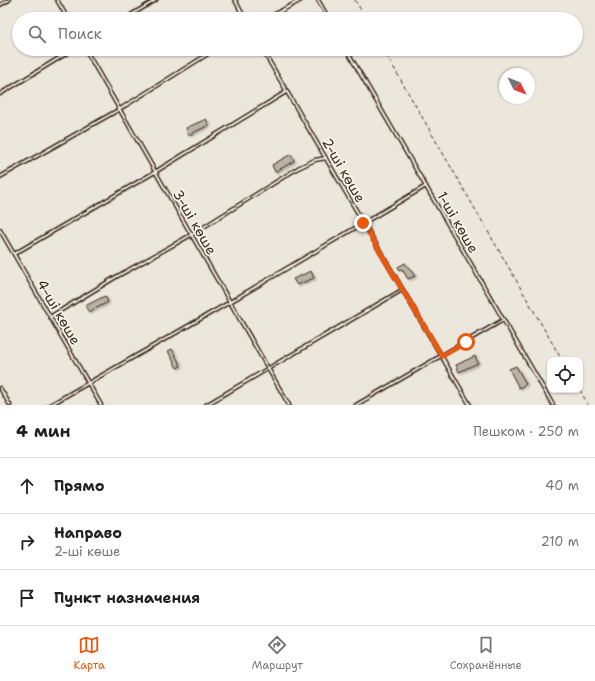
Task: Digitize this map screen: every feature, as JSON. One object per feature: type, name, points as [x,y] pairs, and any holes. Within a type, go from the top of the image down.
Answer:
[{"type":"lane","points":[[0,5],[10,0]]},
{"type":"lane","points":[[57,0],[64,12]]},
{"type":"lane","points":[[136,12],[156,0]]},
{"type":"lane","points":[[235,0],[241,12]]},
{"type":"lane","points":[[279,12],[300,0]]},
{"type":"lane","points":[[318,0],[325,12]]},
{"type":"lane","points":[[0,94],[62,56]]},
{"type":"lane","name":"3-ші көше","points":[[89,56],[289,405]]},
{"type":"lane","points":[[0,177],[120,109],[205,56]]},
{"type":"lane","name":"2-ші көше","points":[[266,56],[470,405]]},
{"type":"lane","name":"1-ші көше","points":[[350,56],[553,405]]},
{"type":"lane","points":[[14,254],[155,172],[286,92]]},
{"type":"lane","points":[[50,317],[116,277],[191,235],[298,168],[326,158]]},
{"type":"lane","points":[[50,405],[230,302],[426,186]]},
{"type":"lane","name":"4-ші көше","points":[[0,230],[101,405]]},
{"type":"lane","points":[[206,405],[402,290]]},
{"type":"lane","points":[[356,405],[503,320]]},
{"type":"lane","points":[[0,388],[10,405]]},
{"type":"path","points":[[355,0],[362,12]]},
{"type":"path","points":[[387,56],[560,357]]},
{"type":"path","points":[[582,393],[588,405]]},
{"type":"building","points":[[206,119],[209,125],[189,135],[186,128]]},
{"type":"building","points":[[291,154],[294,161],[275,172],[272,165]]},
{"type":"building","points":[[405,263],[415,276],[408,279],[402,269],[400,270],[398,267]]},
{"type":"building","points":[[311,271],[314,278],[297,285],[293,279]]},
{"type":"building","points":[[105,296],[108,302],[89,312],[85,306]]},
{"type":"building","points":[[172,349],[181,366],[177,368],[168,351]]},
{"type":"building","points":[[475,356],[478,363],[459,372],[456,365]]},
{"type":"building","points":[[516,366],[526,384],[519,388],[509,369]]},
{"type":"route","points":[[363,223],[442,356],[466,342]]}]
